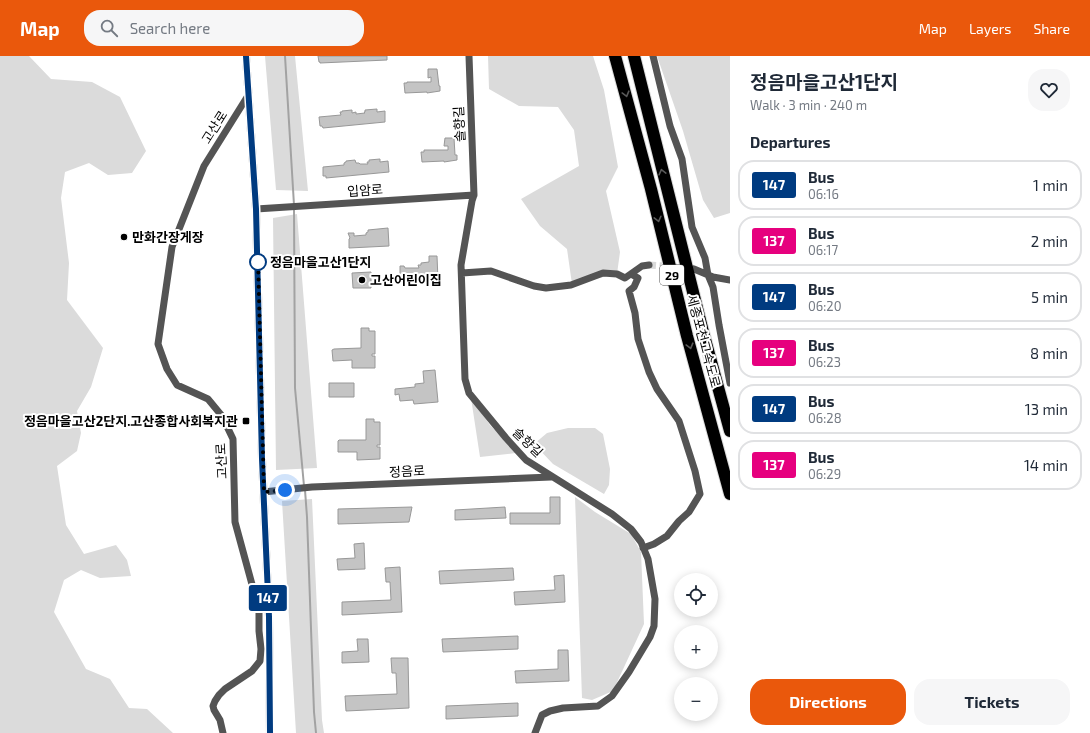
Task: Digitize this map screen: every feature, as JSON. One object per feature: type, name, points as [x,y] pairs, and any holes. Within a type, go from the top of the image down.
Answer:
[{"type":"highway","name":"세종포천고속도로","points":[[615,56],[651,189],[687,336],[730,494]]},
{"type":"highway","name":"세종포천고속도로","points":[[634,56],[703,332],[730,431]]},
{"type":"street","points":[[246,56],[256,209],[269,617],[270,733]]},
{"type":"street","name":"솔향길","points":[[469,56],[474,195],[461,264],[461,302],[465,378],[469,392],[526,460],[618,519],[631,529],[641,542],[648,559],[655,599],[654,626],[650,637],[629,672],[612,696],[598,706],[563,708],[550,711],[542,715],[534,733]]},
{"type":"street","points":[[653,56],[670,126],[682,159],[692,227],[705,258],[708,275],[713,287],[718,325],[730,383]]},
{"type":"street","name":"고산로","points":[[223,733],[220,720],[213,706],[214,701],[225,689],[252,671],[260,661],[261,649],[259,610],[235,522],[233,440],[222,416],[208,399],[177,385],[166,369],[158,344],[172,247],[204,166],[249,94]]},
{"type":"street","name":"입암로","points":[[256,209],[474,195]]},
{"type":"street","points":[[462,273],[491,271],[534,286],[546,288],[571,285],[603,273],[617,274],[626,278],[642,266],[649,265]]},
{"type":"street","points":[[694,269],[708,275],[730,280]]},
{"type":"street","points":[[631,274],[638,278],[634,287],[629,291],[635,313],[638,339],[654,384],[679,421],[695,471],[700,494],[688,512],[679,520],[666,536],[654,544],[643,548]]},
{"type":"street","name":"정음로","points":[[264,492],[312,487],[551,476]]},
{"type":"shaded area","points":[[0,56],[29,56],[51,79],[92,82],[120,97],[146,151],[132,173],[108,175],[89,163],[65,172],[61,198],[69,263],[67,300],[103,348],[91,387],[77,411],[81,433],[77,451],[57,466],[66,525],[84,554],[116,545],[127,560],[131,576],[100,578],[81,570],[64,580],[54,612],[86,669],[110,679],[129,708],[147,709],[173,733],[0,733]]},
{"type":"shaded area","points":[[265,56],[295,56],[308,191],[276,190]]},
{"type":"shaded area","points":[[488,56],[593,56],[604,90],[618,167],[606,191],[620,252],[617,274],[572,284],[567,249],[540,226],[521,199],[579,166],[574,130],[558,107],[519,106],[489,89]]},
{"type":"shaded area","points":[[657,56],[730,56],[730,213],[714,218],[703,200],[683,131]]},
{"type":"shaded area","points":[[297,214],[317,468],[276,470],[273,218]]},
{"type":"shaded area","points":[[471,398],[490,425],[516,453],[480,457]]},
{"type":"shaded area","points":[[568,428],[595,428],[603,434],[610,469],[609,485],[604,494],[553,464],[534,444],[547,433]]},
{"type":"shaded area","points":[[575,497],[595,512],[631,534],[641,552],[644,624],[613,691],[592,700],[582,698]]},
{"type":"shaded area","points":[[312,499],[322,720],[324,733],[296,733],[282,501]]},
{"type":"building","points":[[318,56],[387,56],[387,60],[320,63]]},
{"type":"building","points":[[428,69],[437,69],[440,91],[427,93],[405,93],[404,83],[431,82],[431,77],[428,78]]},
{"type":"building","points":[[377,109],[377,112],[385,111],[385,122],[323,128],[320,126],[319,117],[341,115],[340,112],[342,111],[352,110],[352,113],[356,112],[356,114],[365,113],[365,110]]},
{"type":"building","points":[[445,138],[454,138],[455,155],[457,155],[457,160],[444,162],[422,162],[421,152],[424,152],[424,150],[448,150],[448,146],[444,146]]},
{"type":"building","points":[[380,159],[380,162],[388,161],[389,172],[326,178],[326,176],[323,176],[323,167],[344,165],[346,161],[355,160],[356,163],[368,164],[367,162],[369,162],[369,160]]},
{"type":"building","points":[[388,228],[389,246],[349,248],[350,238],[348,233],[354,233],[354,236],[366,235],[368,230]]},
{"type":"building","points":[[429,256],[437,256],[438,280],[409,280],[409,278],[400,278],[400,266],[404,266],[405,268],[419,268],[418,265],[421,265],[421,263],[429,262]]},
{"type":"building","name":"고산어린이집","points":[[371,272],[371,288],[353,288],[352,273]]},
{"type":"building","points":[[361,328],[369,328],[369,331],[375,331],[375,354],[372,354],[372,356],[375,356],[375,368],[352,368],[352,360],[333,361],[332,350],[334,349],[361,348]]},
{"type":"building","points":[[435,370],[438,402],[414,404],[413,400],[400,401],[399,394],[395,395],[395,389],[415,387],[415,384],[424,383],[423,371]]},
{"type":"building","points":[[329,383],[354,383],[354,397],[329,397]]},
{"type":"building","points":[[366,419],[374,419],[374,422],[380,422],[380,445],[377,445],[377,447],[380,447],[380,459],[357,460],[357,452],[338,452],[339,440],[366,440]]},
{"type":"building","points":[[550,497],[560,497],[560,524],[510,524],[510,513],[550,513]]},
{"type":"building","points":[[412,507],[409,522],[338,524],[338,509]]},
{"type":"building","points":[[505,507],[506,518],[455,520],[455,510]]},
{"type":"building","points":[[364,543],[365,569],[338,570],[337,559],[355,558],[354,544]]},
{"type":"building","points":[[400,567],[402,612],[342,615],[342,602],[391,600],[390,582],[386,582],[385,568]]},
{"type":"building","points":[[513,568],[514,580],[440,584],[439,571]]},
{"type":"building","points":[[564,575],[565,602],[515,605],[514,592],[555,590],[554,576]]},
{"type":"building","points":[[518,636],[518,649],[443,652],[442,639]]},
{"type":"building","points":[[357,639],[368,639],[369,662],[342,663],[342,652],[358,651]]},
{"type":"building","points":[[558,650],[568,650],[569,681],[516,683],[515,671],[558,669]]},
{"type":"building","points":[[391,658],[408,658],[409,708],[346,711],[345,696],[397,694],[396,673],[392,673]]},
{"type":"building","points":[[518,703],[518,716],[446,719],[446,706]]},
{"type":"waterway","points":[[285,56],[294,205]]},
{"type":"waterway","points":[[294,209],[295,388],[304,486]]},
{"type":"waterway","points":[[305,490],[316,733]]},
{"type":"tunnel","points":[[649,265],[688,268]]},
{"type":"bus line","name":"147","points":[[246,56],[256,209],[262,459],[269,617],[270,733]]},
{"type":"place","name":"만화간장게장","points":[[124,237]]},
{"type":"place","name":"정음마을고산1단지","points":[[258,262]]},
{"type":"place","name":"고산어린이집","points":[[362,280]]},
{"type":"place","name":"정음마을고산2단지.고산종합사회복지관","points":[[246,421]]},
{"type":"route","points":[[258,262],[258,260],[264,492],[285,490]]}]
